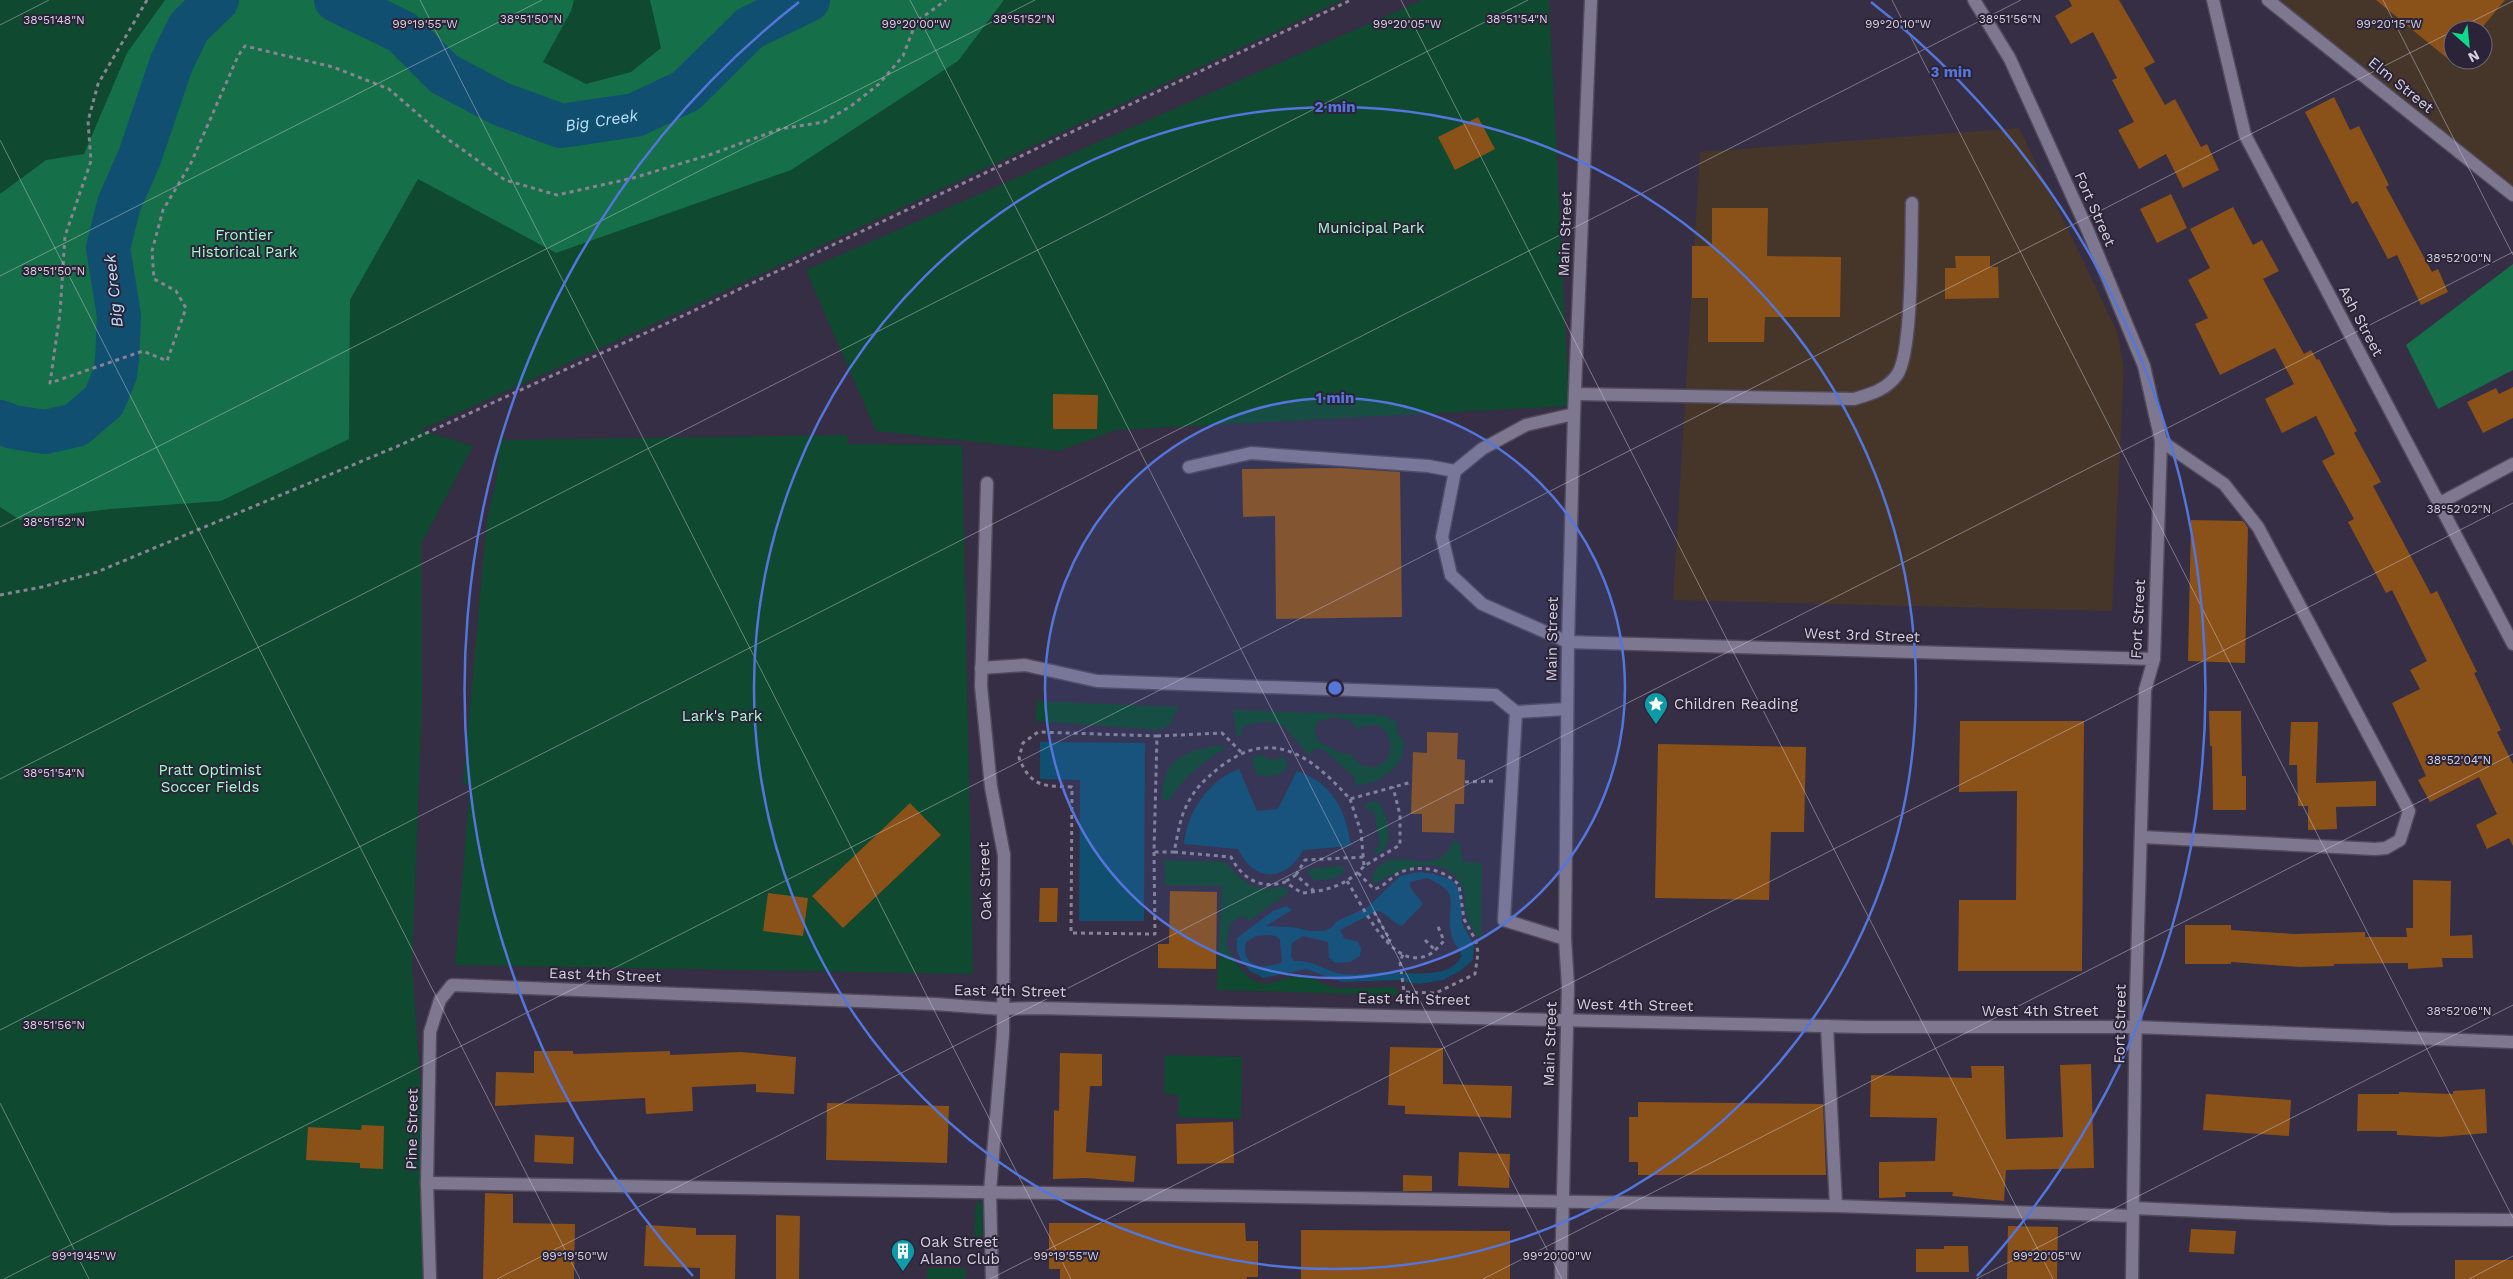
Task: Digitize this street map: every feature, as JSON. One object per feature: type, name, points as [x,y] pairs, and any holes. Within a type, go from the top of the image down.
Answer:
[{"type":"street","name":"Main Street","points":[[1561,1279],[1568,986],[1565,939],[1568,642],[1574,414],[1591,0]]},
{"type":"street","name":"Fort Street","points":[[1974,0],[2010,59],[2088,231],[2144,366],[2161,441],[2154,659],[2145,690],[2136,1027],[2132,1279]]},
{"type":"street","name":"Ash Street","points":[[2213,0],[2246,136],[2513,644]]},
{"type":"street","name":"Elm Street","points":[[2268,0],[2513,195]]},
{"type":"street","points":[[1575,394],[1854,399],[1881,391],[1898,375],[1907,346],[1912,203]]},
{"type":"street","points":[[1568,642],[1482,604],[1451,575],[1442,537],[1455,471],[1482,449],[1526,425],[1574,414]]},
{"type":"street","points":[[2142,838],[2386,848],[2400,840],[2409,811],[2258,527],[2224,484],[2161,441]]},
{"type":"street","points":[[1189,467],[1251,453],[1428,466],[1455,471]]},
{"type":"street","points":[[2440,503],[2513,464]]},
{"type":"street","name":"Oak Street","points":[[987,483],[980,686],[991,787],[1004,855],[1003,1009],[990,1192],[992,1279]]},
{"type":"street","name":"West 3rd Street","points":[[1568,642],[2154,659]]},
{"type":"street","points":[[981,668],[1025,665],[1097,681],[1495,695],[1516,712],[1567,709]]},
{"type":"street","points":[[1516,712],[1504,920],[1565,939]]},
{"type":"street","name":"East 4th Street","points":[[452,986],[935,1004],[1003,1009],[1037,1008],[1566,1019]]},
{"type":"street","name":"Pine Street","points":[[430,1279],[427,1183],[430,1032],[440,1000],[452,986]]},
{"type":"street","name":"West 4th Street","points":[[1566,1019],[1827,1026],[2136,1027],[2513,1042]]},
{"type":"street","points":[[1827,1026],[1836,1206]]},
{"type":"street","points":[[427,1183],[1836,1206],[2513,1220]]},
{"type":"path","points":[[147,0],[98,84],[88,121],[91,161],[65,236],[60,313],[50,383],[143,351],[167,361],[186,308],[176,291],[154,279],[152,252],[163,210],[191,163],[244,46],[332,67],[389,89],[442,135],[505,180],[557,195],[633,178],[709,155],[780,129],[824,122],[851,106],[880,84],[903,56],[916,22],[946,0]]},
{"type":"path","points":[[0,595],[42,588],[97,572],[398,446],[683,316],[1351,0]]},
{"type":"path","points":[[1157,736],[1154,852],[1155,934],[1071,933],[1072,787],[1044,786],[1031,779],[1019,758],[1023,743],[1038,732],[1157,736],[1222,733],[1242,754]]},
{"type":"path","points":[[1174,852],[1184,812],[1198,784],[1234,756],[1264,746],[1287,751],[1311,761],[1330,777],[1350,799],[1361,832],[1364,866]]},
{"type":"path","points":[[1465,782],[1512,780]]},
{"type":"path","points":[[1350,799],[1412,782]]},
{"type":"path","points":[[1286,882],[1302,894],[1315,892],[1347,881],[1364,866],[1400,845],[1400,815],[1392,788]]},
{"type":"path","points":[[1154,852],[1231,857],[1242,874],[1256,882],[1274,886],[1286,882],[1296,874],[1305,860],[1364,857]]},
{"type":"path","points":[[1358,873],[1374,889],[1402,872],[1416,869],[1435,870],[1446,874],[1459,885],[1464,919],[1476,941],[1478,953],[1475,974],[1436,993],[1404,992],[1400,962],[1403,954]]},
{"type":"path","points":[[1296,874],[1315,892]]},
{"type":"path","points":[[1347,881],[1380,935],[1386,942],[1403,954],[1414,957],[1429,955],[1444,941],[1437,924]]},
{"type":"path","points":[[1374,912],[1390,940],[1386,942]]},
{"type":"path","points":[[1425,940],[1434,950]]},
{"type":"shaded area","points":[[2271,0],[2513,0],[2513,188],[2402,97]]},
{"type":"shaded area","points":[[2019,128],[2117,331],[2124,369],[2112,611],[1673,600],[1700,152]]},
{"type":"green space","name":"Pratt Optimist Soccer Fields","points":[[0,0],[1342,0],[699,303],[421,430],[473,446],[421,544],[422,702],[412,964],[427,1183],[430,1279],[0,1279]]},
{"type":"green space","name":"Frontier Historical Park","points":[[165,0],[574,0],[571,11],[543,62],[586,84],[631,72],[661,48],[650,0],[1004,0],[958,61],[791,170],[556,253],[418,179],[350,300],[349,439],[221,501],[110,509],[20,520],[0,507],[0,194],[46,160],[84,154],[127,53]]},
{"type":"green space","name":"Municipal Park","points":[[1423,0],[1549,0],[1569,406],[1116,430],[1059,451],[876,431],[806,270]]},
{"type":"green space","points":[[2513,264],[2513,370],[2438,409],[2406,345]]},
{"type":"green space","name":"Lark's Park","points":[[847,435],[848,444],[962,445],[973,974],[455,965],[470,786],[463,783],[487,520],[496,481],[500,440]]},
{"type":"green space","points":[[1037,701],[1179,707],[1169,725],[1161,730],[1035,721]]},
{"type":"green space","points":[[1233,710],[1383,715],[1397,722],[1396,731],[1404,742],[1402,756],[1398,764],[1388,774],[1368,784],[1355,785],[1355,778],[1325,751],[1316,748],[1308,755],[1287,730],[1274,722],[1255,723],[1242,727],[1241,736],[1237,737]],"holes":[[[1333,717],[1351,721],[1357,729],[1370,725],[1380,727],[1386,733],[1390,741],[1390,751],[1387,759],[1380,765],[1363,766],[1351,754],[1340,753],[1319,742],[1315,732],[1317,722]]]},
{"type":"green space","points":[[1222,745],[1226,748],[1194,771],[1168,801],[1162,800],[1166,774],[1178,758],[1197,750]]},
{"type":"green space","points":[[1260,754],[1272,760],[1284,757],[1288,767],[1274,776],[1257,775],[1252,763],[1254,756]]},
{"type":"green space","points":[[1374,801],[1378,802],[1382,807],[1388,831],[1386,846],[1382,851],[1375,854],[1374,851],[1380,844],[1374,811],[1366,808],[1365,805]]},
{"type":"green space","points":[[1454,840],[1460,843],[1463,862],[1482,863],[1481,941],[1467,918],[1462,887],[1455,876],[1445,869],[1434,866],[1409,868],[1375,884],[1372,876],[1379,866],[1387,861],[1396,859],[1425,862],[1434,860],[1445,855]]},
{"type":"green space","points":[[1164,860],[1225,862],[1245,882],[1258,888],[1285,886],[1289,892],[1250,920],[1240,916],[1230,924],[1226,945],[1241,970],[1254,981],[1269,983],[1295,976],[1306,976],[1338,988],[1396,987],[1398,995],[1217,990],[1222,886],[1165,885]]},
{"type":"green space","points":[[1343,866],[1345,870],[1338,876],[1321,880],[1313,880],[1307,869]]},
{"type":"green space","points":[[1165,1055],[1242,1057],[1241,1119],[1178,1117],[1179,1095],[1164,1094]]},
{"type":"green space","points":[[976,1200],[983,1205],[982,1239],[974,1243]]},
{"type":"green space","points":[[927,1268],[966,1268],[965,1279],[927,1279]]},
{"type":"water","points":[[1040,742],[1145,743],[1144,921],[1079,921],[1080,780],[1040,779]]},
{"type":"water","points":[[1239,769],[1257,811],[1278,809],[1297,771],[1320,783],[1336,800],[1341,810],[1346,821],[1351,846],[1303,850],[1296,861],[1288,868],[1279,873],[1270,874],[1261,873],[1252,868],[1244,860],[1238,849],[1184,844],[1190,820],[1201,799],[1218,781]]},
{"type":"water","points":[[1419,872],[1434,874],[1450,879],[1457,886],[1461,895],[1462,923],[1474,946],[1473,960],[1460,971],[1443,980],[1419,984],[1397,980],[1342,982],[1306,969],[1264,978],[1250,971],[1241,960],[1237,951],[1237,938],[1273,911],[1286,906],[1292,910],[1266,926],[1324,931],[1331,928],[1337,921],[1368,907],[1400,876]],"holes":[[[1427,878],[1446,889],[1451,900],[1450,923],[1452,936],[1462,955],[1457,963],[1449,969],[1428,973],[1384,972],[1346,974],[1334,972],[1311,963],[1294,961],[1291,957],[1292,943],[1303,936],[1328,942],[1329,958],[1335,963],[1350,962],[1360,956],[1361,948],[1358,942],[1344,938],[1340,930],[1377,911],[1384,913],[1395,923],[1402,926],[1423,904],[1410,887],[1410,882]],[[1256,936],[1276,936],[1280,940],[1282,962],[1268,966],[1255,965],[1247,957],[1245,951],[1246,942]]]},
{"type":"building","points":[[2069,0],[2119,0],[2155,62],[2144,68],[2165,105],[2175,99],[2201,147],[2207,144],[2219,170],[2183,188],[2166,154],[2139,169],[2118,130],[2134,122],[2112,80],[2117,78],[2093,32],[2071,44],[2055,16],[2072,6]]},
{"type":"building","points":[[2376,0],[2505,0],[2488,20],[2443,20],[2443,55]]},
{"type":"building","points":[[2334,97],[2350,130],[2359,126],[2389,185],[2386,187],[2432,272],[2438,269],[2448,292],[2421,305],[2397,255],[2388,259],[2357,201],[2352,204],[2305,112]]},
{"type":"building","points":[[1478,117],[1495,149],[1455,170],[1438,137]]},
{"type":"building","points":[[2171,194],[2187,228],[2157,243],[2140,209]]},
{"type":"building","points":[[2233,207],[2253,245],[2262,240],[2279,271],[2263,279],[2304,354],[2311,350],[2317,360],[2319,359],[2357,431],[2354,433],[2381,482],[2373,486],[2431,594],[2437,591],[2477,672],[2474,673],[2501,730],[2497,732],[2513,764],[2513,846],[2509,838],[2487,849],[2476,825],[2497,814],[2479,777],[2430,802],[2418,780],[2426,776],[2392,703],[2420,689],[2410,670],[2427,661],[2392,590],[2386,593],[2348,522],[2354,519],[2322,461],[2335,454],[2316,416],[2282,433],[2265,399],[2294,384],[2275,348],[2220,375],[2195,324],[2208,318],[2188,280],[2210,268],[2190,229]]},
{"type":"building","points":[[1712,208],[1768,208],[1767,256],[1841,257],[1840,317],[1765,317],[1764,342],[1708,342],[1708,298],[1692,298],[1692,246],[1712,246]]},
{"type":"building","points":[[1955,256],[1990,256],[1990,267],[1998,267],[1999,298],[1945,299],[1945,268],[1956,268]]},
{"type":"building","points":[[2513,387],[2513,418],[2483,433],[2467,402],[2496,388],[2499,394]]},
{"type":"building","points":[[1053,394],[1098,395],[1097,429],[1053,429]]},
{"type":"building","points":[[1340,468],[1400,472],[1402,617],[1276,619],[1275,516],[1243,517],[1242,469]]},
{"type":"building","points":[[2191,520],[2243,521],[2248,528],[2245,663],[2188,661]]},
{"type":"building","points":[[2209,711],[2241,711],[2242,776],[2246,776],[2246,810],[2213,810],[2212,746],[2210,746]]},
{"type":"building","points":[[1960,721],[2084,721],[2082,971],[1958,971],[1959,900],[2016,900],[2017,791],[1959,792]]},
{"type":"building","points":[[2291,722],[2318,722],[2316,783],[2376,781],[2376,806],[2336,807],[2337,829],[2308,830],[2308,806],[2298,806],[2297,765],[2289,765]]},
{"type":"building","points":[[1427,732],[1458,733],[1457,759],[1465,760],[1464,804],[1455,804],[1454,833],[1422,832],[1422,814],[1411,814],[1413,752],[1427,753]]},
{"type":"building","points":[[1658,744],[1806,747],[1804,832],[1771,832],[1769,900],[1655,898]]},
{"type":"building","points":[[910,803],[941,835],[843,928],[812,896]]},
{"type":"building","points":[[2413,880],[2451,881],[2450,936],[2472,935],[2473,958],[2442,958],[2443,967],[2408,969],[2408,963],[2334,964],[2334,966],[2300,967],[2231,962],[2231,964],[2185,964],[2185,925],[2231,925],[2231,930],[2295,934],[2365,932],[2365,937],[2407,937],[2406,928],[2413,928]]},
{"type":"building","points":[[1040,888],[1058,888],[1057,922],[1039,922]]},
{"type":"building","points":[[1170,891],[1217,892],[1216,969],[1158,968],[1158,944],[1169,944]]},
{"type":"building","points":[[768,893],[808,898],[803,936],[763,931]]},
{"type":"building","points":[[1390,1047],[1443,1048],[1443,1084],[1512,1086],[1511,1118],[1405,1114],[1405,1106],[1388,1105]]},
{"type":"building","points":[[534,1051],[573,1051],[573,1054],[670,1051],[670,1055],[741,1052],[796,1057],[794,1094],[756,1092],[756,1084],[692,1087],[693,1111],[646,1114],[645,1098],[495,1106],[496,1072],[534,1073]]},
{"type":"building","points":[[1060,1053],[1102,1054],[1102,1086],[1090,1086],[1086,1152],[1136,1156],[1134,1182],[1086,1178],[1053,1179],[1054,1110],[1059,1111]]},
{"type":"building","points":[[2091,1064],[2094,1168],[2006,1170],[2004,1201],[1952,1196],[1953,1192],[1905,1192],[1906,1197],[1879,1198],[1879,1162],[1935,1161],[1937,1118],[1870,1117],[1871,1075],[1972,1078],[1971,1066],[2004,1066],[2006,1139],[2063,1137],[2060,1065]]},
{"type":"building","points":[[2485,1089],[2487,1133],[2440,1137],[2397,1135],[2397,1131],[2357,1131],[2358,1094],[2399,1094],[2399,1092],[2453,1094],[2453,1091]]},
{"type":"building","points":[[2206,1094],[2291,1100],[2289,1136],[2203,1130]]},
{"type":"building","points":[[1638,1102],[1823,1104],[1826,1175],[1638,1175],[1638,1162],[1629,1162],[1629,1117],[1638,1117]]},
{"type":"building","points":[[827,1103],[949,1106],[947,1163],[826,1160]]},
{"type":"building","points":[[1233,1122],[1234,1163],[1177,1164],[1176,1124]]},
{"type":"building","points":[[362,1125],[384,1126],[383,1169],[360,1168],[360,1163],[306,1160],[308,1127],[361,1130]]},
{"type":"building","points":[[535,1135],[574,1137],[573,1164],[534,1162]]},
{"type":"building","points":[[1459,1152],[1510,1154],[1509,1188],[1458,1186]]},
{"type":"building","points":[[1403,1175],[1432,1176],[1432,1191],[1403,1191]]},
{"type":"building","points":[[485,1193],[513,1194],[513,1223],[575,1224],[574,1279],[483,1279]]},
{"type":"building","points":[[776,1215],[800,1216],[799,1279],[776,1279]]},
{"type":"building","points":[[1049,1223],[1245,1223],[1246,1241],[1258,1241],[1258,1277],[1247,1277],[1247,1279],[1060,1279],[1060,1269],[1049,1269]]},
{"type":"building","points":[[646,1225],[696,1228],[696,1235],[736,1235],[735,1279],[700,1279],[700,1268],[644,1266]]},
{"type":"building","points":[[2008,1226],[2058,1227],[2057,1279],[2007,1279]]},
{"type":"building","points":[[2191,1229],[2236,1231],[2234,1254],[2189,1252]]},
{"type":"building","points":[[1301,1230],[1510,1231],[1510,1279],[1301,1279]]},
{"type":"building","points":[[1944,1246],[1968,1246],[1969,1272],[1916,1272],[1916,1249],[1944,1249]]},
{"type":"building","points":[[2455,1260],[2513,1260],[2513,1279],[2455,1279]]},
{"type":"waterway","name":"Big Creek","points":[[0,422],[13,427],[45,432],[76,425],[104,401],[115,374],[117,360],[119,316],[108,248],[119,204],[140,156],[171,64],[189,27],[217,0]]},
{"type":"waterway","name":"Big Creek","points":[[336,0],[402,32],[444,74],[501,104],[561,126],[635,115],[686,91],[750,28],[808,0]]},
{"type":"place","name":"Children Reading","points":[[1656,725]]},
{"type":"place","name":"Oak Street Alano Club","points":[[903,1272]]}]
